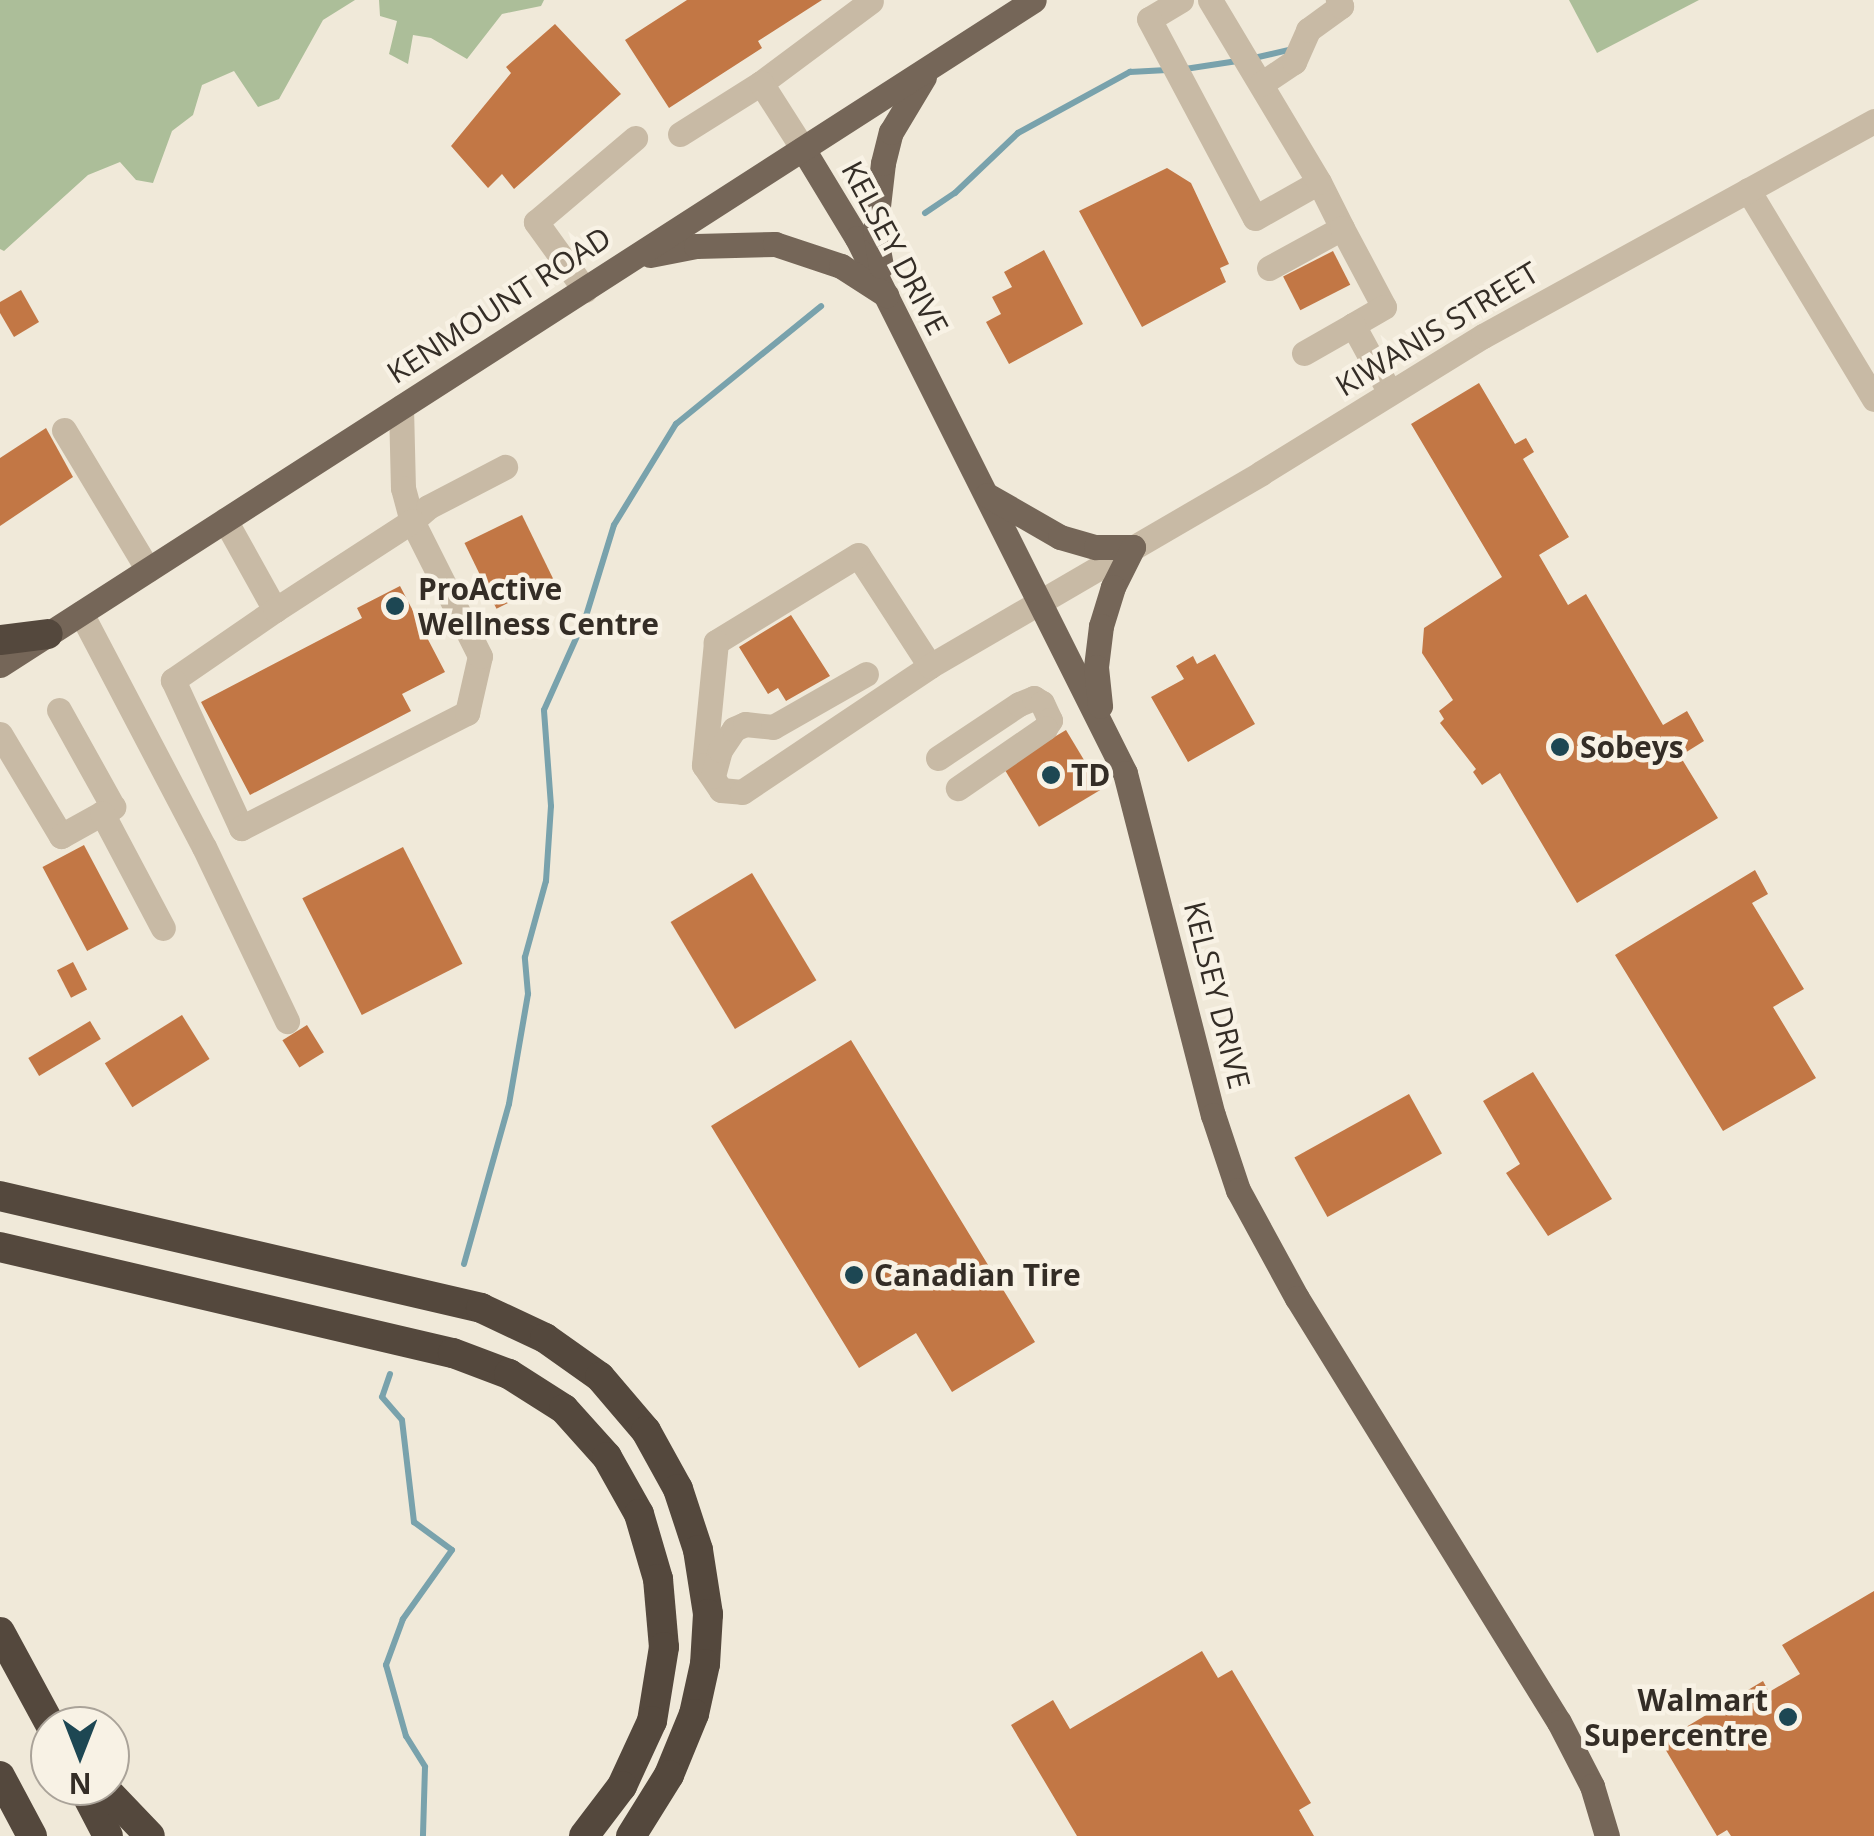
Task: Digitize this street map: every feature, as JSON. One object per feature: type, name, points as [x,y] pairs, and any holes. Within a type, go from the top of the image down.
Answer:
[{"type":"highway","points":[[0,640],[48,634]]},
{"type":"highway","points":[[0,1196],[481,1308],[545,1338],[600,1377],[646,1431],[678,1489],[698,1550],[708,1614],[705,1664],[694,1714],[669,1774],[632,1836]]},
{"type":"highway","points":[[0,1247],[453,1353],[509,1374],[564,1408],[607,1458],[639,1514],[658,1579],[664,1647],[652,1721],[622,1786],[584,1836]]},
{"type":"highway","points":[[0,1632],[40,1706]]},
{"type":"highway","points":[[0,1776],[32,1836]]},
{"type":"highway","points":[[92,1806],[108,1836]]},
{"type":"highway","points":[[121,1806],[150,1836]]},
{"type":"main road","name":"KENMOUNT ROAD","points":[[0,665],[1034,0]]},
{"type":"main road","points":[[886,295],[875,232],[883,163],[904,106],[933,65]]},
{"type":"main road","name":"KELSEY DRIVE","points":[[804,149],[886,295],[1102,721],[1140,816],[1213,1115],[1238,1190],[1297,1298],[1559,1722],[1592,1786],[1607,1836]]},
{"type":"main road","points":[[634,258],[696,246],[775,244],[808,251],[841,266],[886,295]]},
{"type":"main road","points":[[984,494],[1060,537],[1096,546],[1134,546],[1112,588],[1101,626],[1096,666],[1102,721]]},
{"type":"street","points":[[1181,0],[1150,19],[1255,218],[1319,182]]},
{"type":"street","points":[[1210,0],[1319,182],[1384,308],[1304,353]]},
{"type":"street","points":[[1261,84],[1294,62],[1308,30],[1341,6],[1338,0]]},
{"type":"street","points":[[680,134],[761,82],[871,1]]},
{"type":"street","points":[[761,82],[804,149]]},
{"type":"street","name":"KIWANIS STREET","points":[[711,780],[721,790],[742,792],[930,666],[1482,336],[1874,121]]},
{"type":"street","points":[[585,290],[536,222],[635,138]]},
{"type":"street","points":[[1748,190],[1874,399]]},
{"type":"street","points":[[1269,268],[1342,228]]},
{"type":"street","points":[[1353,325],[1390,393]]},
{"type":"street","points":[[204,846],[467,713],[480,656],[412,522],[403,488],[402,407]]},
{"type":"street","points":[[64,430],[148,570]]},
{"type":"street","points":[[242,828],[173,680],[428,508],[505,467]]},
{"type":"street","points":[[225,520],[275,610]]},
{"type":"street","points":[[711,780],[704,765],[716,642],[858,554],[930,666]]},
{"type":"street","points":[[81,613],[204,846],[287,1022]]},
{"type":"street","points":[[711,780],[720,750],[734,729],[745,724],[773,727],[866,674]]},
{"type":"street","points":[[938,758],[1019,704],[1034,698],[1042,703],[1048,726],[958,788]]},
{"type":"street","points":[[0,734],[61,836],[113,807],[60,710]]},
{"type":"street","points":[[102,814],[163,928]]},
{"type":"green space","points":[[0,0],[355,0],[323,20],[279,99],[258,107],[234,71],[202,85],[193,115],[172,131],[153,183],[136,180],[120,162],[88,175],[4,251],[0,249]]},
{"type":"green space","points":[[379,0],[544,0],[541,6],[502,14],[467,59],[431,38],[413,35],[408,64],[389,54],[397,21],[380,16]]},
{"type":"green space","points":[[1569,0],[1699,0],[1597,53]]},
{"type":"building","points":[[687,0],[822,0],[758,41],[762,48],[669,108],[625,40]]},
{"type":"building","points":[[555,24],[621,94],[514,189],[502,174],[488,188],[451,146],[511,73],[506,67]]},
{"type":"building","points":[[1167,168],[1191,183],[1229,264],[1220,268],[1226,282],[1142,327],[1079,211]]},
{"type":"building","points":[[1044,250],[1083,324],[1009,364],[986,322],[1001,314],[992,297],[1012,287],[1004,272]]},
{"type":"building","points":[[1333,251],[1350,285],[1300,310],[1283,276]]},
{"type":"building","points":[[21,290],[39,322],[14,337],[0,313],[0,302]]},
{"type":"building","points":[[1479,383],[1515,444],[1526,438],[1534,452],[1523,459],[1569,537],[1539,555],[1568,605],[1586,594],[1663,725],[1687,711],[1704,741],[1680,756],[1718,818],[1577,903],[1500,773],[1482,785],[1473,772],[1476,769],[1440,723],[1444,719],[1439,711],[1453,700],[1422,653],[1424,628],[1502,577],[1411,424]]},
{"type":"building","points":[[46,428],[73,477],[0,526],[0,458]]},
{"type":"building","points":[[522,515],[554,581],[496,609],[464,543]]},
{"type":"building","points":[[400,586],[445,672],[402,694],[411,711],[250,795],[201,702],[362,618],[357,608]]},
{"type":"building","points":[[791,615],[830,676],[786,701],[778,688],[768,694],[739,647]]},
{"type":"building","points":[[1215,654],[1255,724],[1188,762],[1151,697],[1184,679],[1176,666],[1193,656],[1197,664]]},
{"type":"building","name":"TD","points":[[1066,730],[1102,789],[1039,827],[1003,768]]},
{"type":"building","points":[[84,845],[129,929],[87,951],[43,867]]},
{"type":"building","points":[[403,847],[462,964],[362,1015],[302,898]]},
{"type":"building","points":[[1755,870],[1768,894],[1752,903],[1804,989],[1773,1007],[1816,1078],[1723,1131],[1615,955]]},
{"type":"building","points":[[752,873],[816,980],[735,1029],[671,922]]},
{"type":"building","points":[[73,962],[87,990],[71,998],[57,970]]},
{"type":"building","points":[[182,1015],[210,1059],[132,1107],[105,1063]]},
{"type":"building","points":[[90,1021],[101,1039],[39,1076],[28,1058]]},
{"type":"building","points":[[307,1025],[324,1052],[299,1068],[282,1040]]},
{"type":"building","points":[[851,1040],[1035,1342],[952,1392],[916,1333],[859,1368],[711,1126]]},
{"type":"building","points":[[1533,1072],[1612,1199],[1548,1236],[1506,1173],[1520,1164],[1483,1101]]},
{"type":"building","points":[[1409,1094],[1442,1153],[1327,1217],[1294,1158]]},
{"type":"building","name":"Walmart Supercentre","points":[[1874,1591],[1874,1836],[1731,1836],[1727,1830],[1717,1836],[1661,1742],[1763,1681],[1769,1692],[1800,1674],[1782,1645]]},
{"type":"building","points":[[1202,1651],[1218,1678],[1232,1670],[1311,1803],[1299,1810],[1314,1836],[1077,1836],[1011,1725],[1053,1700],[1070,1729]]},
{"type":"waterway","points":[[1254,58],[1290,50]]},
{"type":"waterway","points":[[1185,69],[1237,61]]},
{"type":"waterway","points":[[925,213],[955,193],[1018,133],[1130,72],[1167,70]]},
{"type":"waterway","points":[[464,1264],[509,1104],[528,994],[525,957],[546,881],[551,806],[544,710],[586,616],[614,525],[676,424],[821,306]]},
{"type":"waterway","points":[[390,1374],[382,1397],[402,1420],[414,1522],[452,1550],[403,1619],[386,1665],[406,1736],[425,1767],[423,1836]]},
{"type":"place","name":"ProActive Wellness Centre","points":[[395,606]]},
{"type":"place","name":"Sobeys","points":[[1560,747]]},
{"type":"place","name":"TD","points":[[1051,775]]},
{"type":"place","name":"Canadian Tire","points":[[854,1275]]},
{"type":"place","name":"Walmart Supercentre","points":[[1788,1717]]}]
